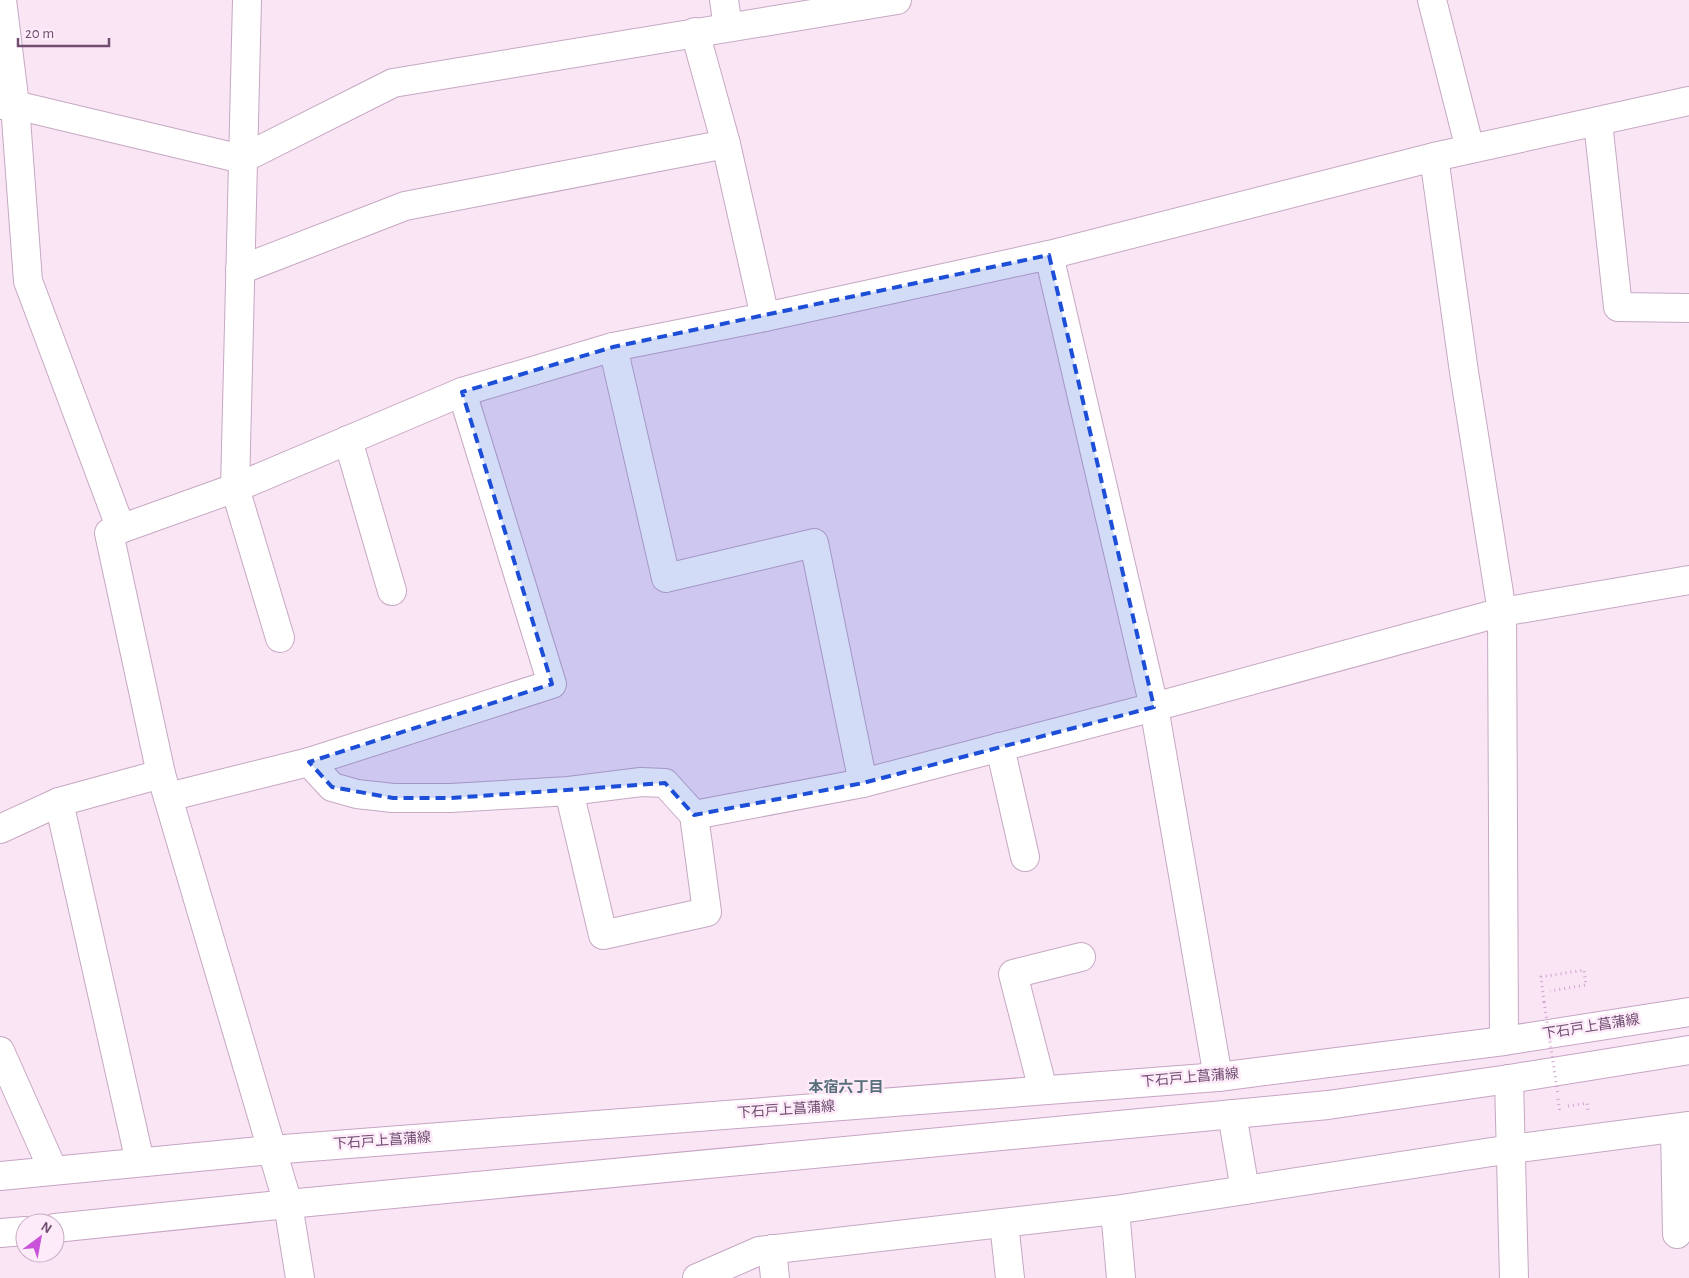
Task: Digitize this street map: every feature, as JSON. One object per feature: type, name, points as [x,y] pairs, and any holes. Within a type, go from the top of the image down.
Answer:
[{"type":"street","points":[[2,0],[8,105],[28,281],[121,529]]},
{"type":"street","points":[[247,0],[235,488],[280,638]]},
{"type":"street","points":[[724,0],[728,27]]},
{"type":"street","points":[[8,105],[242,159],[393,83],[897,0]]},
{"type":"street","points":[[1432,0],[1470,149]]},
{"type":"street","points":[[696,32],[726,144],[765,317]]},
{"type":"street","points":[[300,1278],[288,1204],[165,786],[109,533],[235,488],[462,392],[613,347],[765,317],[1049,255],[1434,157],[1689,101]]},
{"type":"street","points":[[1598,122],[1618,307],[1689,308]]},
{"type":"street","points":[[240,270],[405,206],[726,144]]},
{"type":"street","points":[[1434,157],[1464,372],[1502,612],[1504,1041]]},
{"type":"street","points":[[1049,255],[1154,708],[1218,1077]]},
{"type":"street","points":[[613,347],[666,578],[814,543],[863,783]]},
{"type":"street","points":[[0,829],[59,802],[308,762],[552,684],[462,392]]},
{"type":"street","points":[[348,440],[392,591]]},
{"type":"street","points":[[694,815],[863,783],[1154,708],[1502,612],[1689,580]]},
{"type":"street","points":[[1000,747],[1024,857]]},
{"type":"street","points":[[308,762],[332,787],[357,794],[394,798],[451,798],[569,791],[641,782],[665,783],[694,815],[707,912],[602,935],[569,791]]},
{"type":"street","points":[[59,802],[140,1162]]},
{"type":"street","points":[[1044,1090],[1013,974],[1081,957]]},
{"type":"street","name":"下石戸上菖蒲線","points":[[0,1176],[271,1150],[1218,1077],[1504,1041],[1689,1012]]},
{"type":"street","points":[[65,1227],[1328,1105],[1509,1079],[1689,1050]]},
{"type":"street","points":[[0,1051],[52,1170]]},
{"type":"street","points":[[1509,1079],[1514,1278]]},
{"type":"street","points":[[1232,1114],[1245,1190]]},
{"type":"street","points":[[697,1278],[759,1251],[772,1249],[1115,1210],[1511,1149],[1682,1127],[1677,1234]]},
{"type":"street","points":[[1115,1210],[1120,1278]]},
{"type":"street","points":[[1004,1222],[1010,1278]]},
{"type":"street","points":[[0,1233],[15,1232]]},
{"type":"street","points":[[772,1249],[775,1278]]},
{"type":"path","points":[[1550,991],[1586,986],[1584,970],[1541,977],[1558,1095]]},
{"type":"highlighted area","points":[[1049,255],[1154,707],[863,783],[694,815],[665,783],[451,798],[393,798],[332,787],[309,762],[552,684],[462,392],[613,347]]},
{"type":"district","name":"本宿六丁目","points":[[846,1087]]}]
